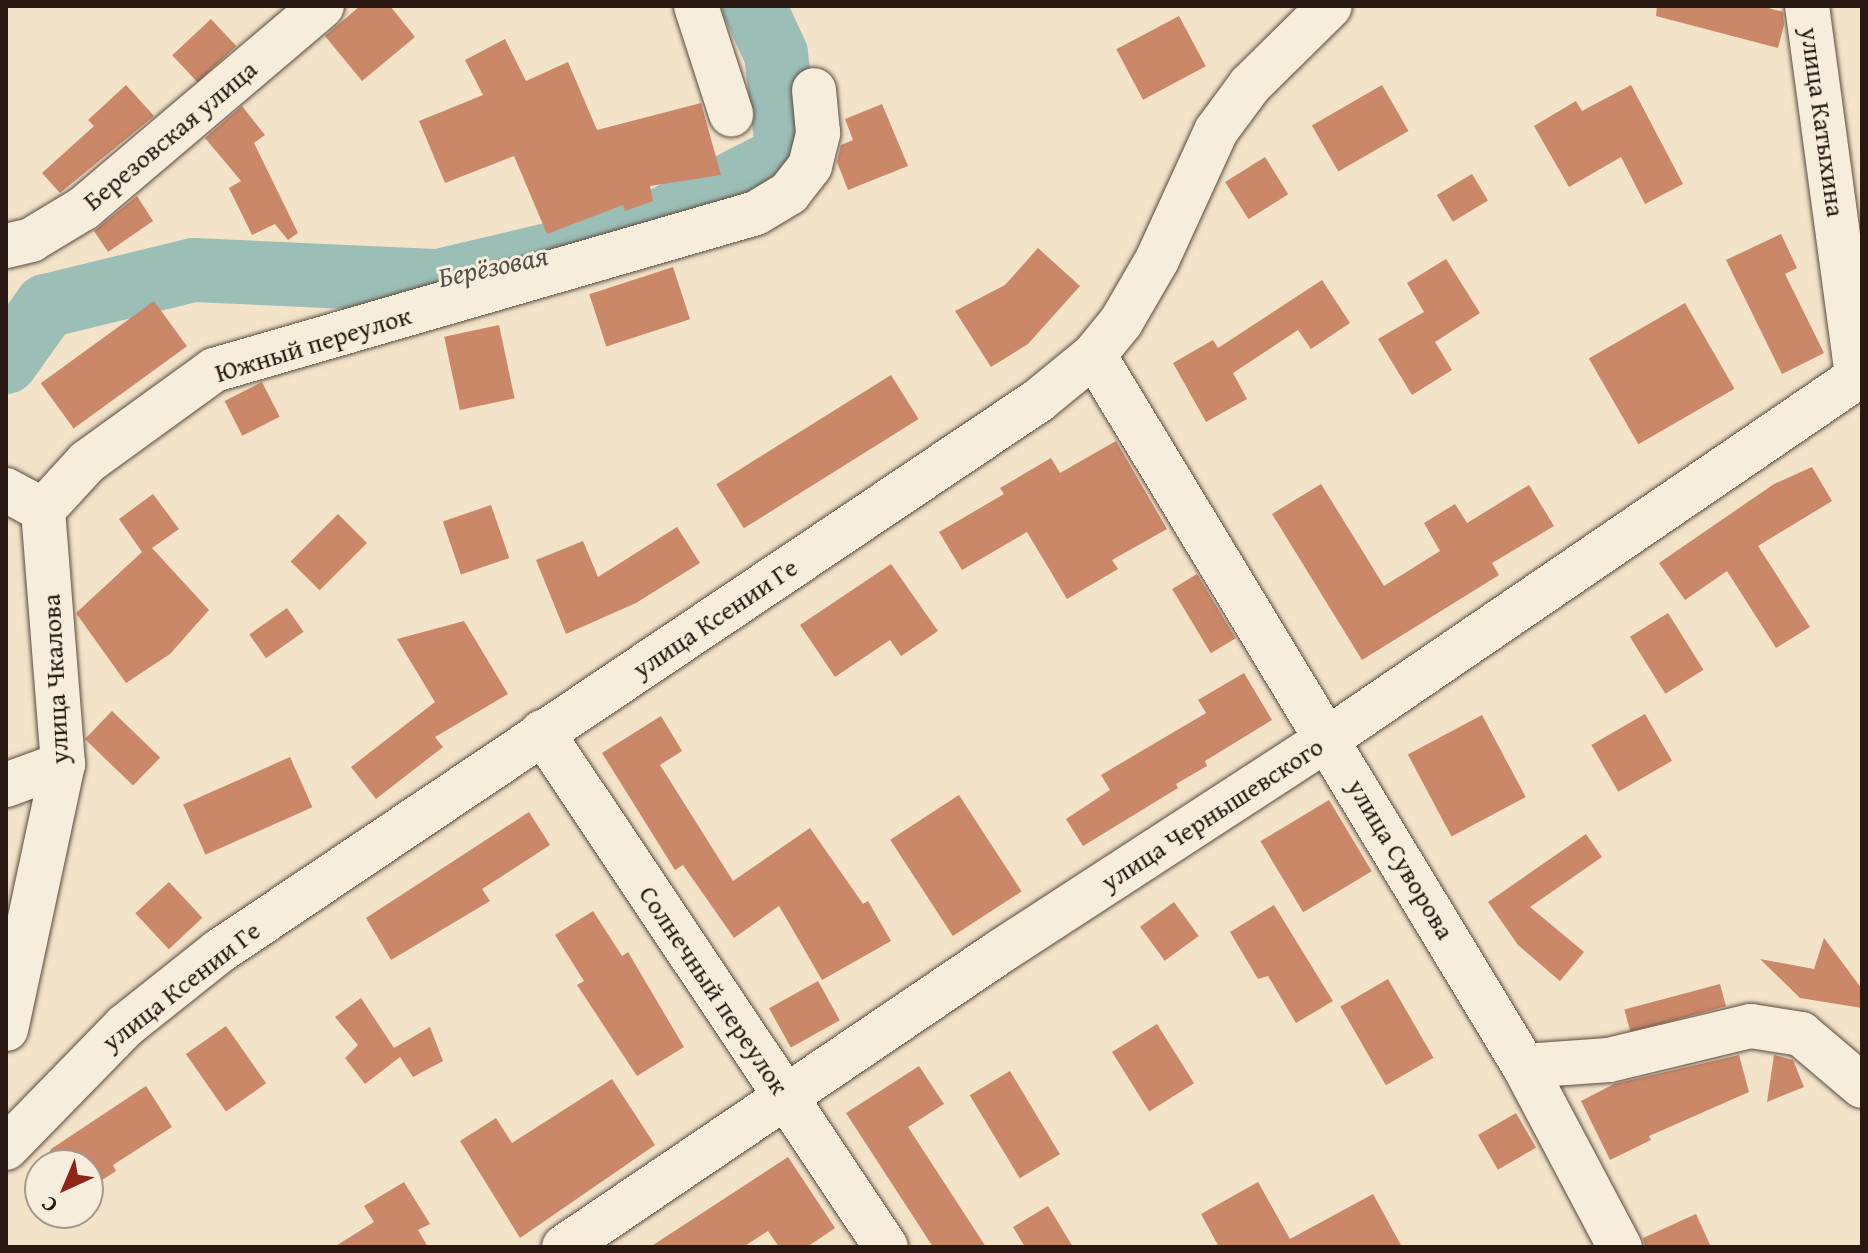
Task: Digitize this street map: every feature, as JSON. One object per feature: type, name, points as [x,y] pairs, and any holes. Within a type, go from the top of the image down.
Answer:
[{"type":"street","name":"Березовская улица","points":[[6,246],[31,240],[84,208],[322,6]]},
{"type":"street","points":[[696,6],[731,114]]},
{"type":"street","name":"улица Ксении Ге","points":[[6,1148],[114,1036],[218,952],[1039,400],[1094,355],[1121,322],[1157,260],[1216,131],[1250,85],[1330,6]]},
{"type":"street","name":"улица Катыхина","points":[[1807,6],[1860,375]]},
{"type":"street","name":"Южный переулок","points":[[24,500],[87,462],[214,370],[756,213],[789,193],[810,166],[818,133],[814,90]]},
{"type":"street","name":"улица Суворова","points":[[1094,355],[1329,738],[1524,1066],[1620,1247]]},
{"type":"street","name":"улица Чернышевского","points":[[564,1247],[1001,951],[1329,738],[1860,375]]},
{"type":"street","name":"улица Чкалова","points":[[6,1029],[63,764],[24,500]]},
{"type":"street","name":"Солнечный переулок","points":[[542,732],[886,1247]]},
{"type":"street","points":[[6,785],[63,764]]},
{"type":"street","points":[[1524,1066],[1609,1060],[1751,1026],[1801,1034],[1862,1086]]},
{"type":"building","points":[[360,6],[390,6],[415,37],[362,81],[325,36]]},
{"type":"building","points":[[1657,6],[1762,6],[1783,12],[1784,25],[1778,48],[1656,16]]},
{"type":"building","points":[[1179,16],[1206,66],[1143,100],[1116,49]]},
{"type":"building","points":[[211,19],[236,46],[197,82],[172,55]]},
{"type":"building","points":[[505,39],[526,81],[568,62],[597,130],[701,103],[721,175],[650,186],[653,201],[625,211],[623,205],[547,234],[514,156],[445,183],[419,121],[483,95],[465,60]]},
{"type":"building","points":[[126,85],[154,116],[60,193],[42,173],[94,126],[88,120]]},
{"type":"building","points":[[1382,85],[1408,131],[1338,171],[1312,126]]},
{"type":"building","points":[[1631,85],[1683,184],[1645,204],[1621,157],[1569,187],[1534,126],[1576,101],[1582,111]]},
{"type":"building","points":[[882,104],[908,166],[848,190],[837,162],[841,145],[853,140],[845,119]]},
{"type":"building","points":[[242,106],[265,135],[254,143],[298,233],[288,240],[275,224],[252,235],[229,188],[241,181],[205,138]]},
{"type":"building","points":[[1265,157],[1288,194],[1248,219],[1225,182]]},
{"type":"building","points":[[1472,174],[1488,201],[1453,222],[1437,195]]},
{"type":"building","points":[[137,196],[153,221],[108,252],[94,231]]},
{"type":"building","points":[[1781,234],[1797,268],[1785,274],[1824,353],[1782,374],[1726,260]]},
{"type":"building","points":[[1038,248],[1080,286],[1028,344],[991,367],[955,311],[1005,285]]},
{"type":"building","points":[[1446,259],[1480,313],[1435,342],[1452,370],[1412,395],[1378,339],[1424,312],[1407,283]]},
{"type":"building","points":[[673,267],[690,319],[606,347],[589,294]]},
{"type":"building","points":[[1322,280],[1350,323],[1311,349],[1298,330],[1233,373],[1247,399],[1206,422],[1173,363],[1213,340],[1218,348]]},
{"type":"building","points":[[154,301],[187,346],[74,429],[41,383]]},
{"type":"building","points":[[1685,303],[1734,389],[1638,444],[1589,358]]},
{"type":"building","points":[[499,325],[515,398],[460,410],[444,337]]},
{"type":"building","points":[[891,375],[919,419],[744,528],[716,484]]},
{"type":"building","points":[[262,382],[280,417],[242,436],[225,401]]},
{"type":"building","points":[[1116,441],[1167,529],[1112,560],[1118,569],[1067,599],[1027,532],[962,570],[939,532],[1004,494],[1000,488],[1051,458],[1060,473]]},
{"type":"building","points":[[1812,467],[1832,501],[1758,546],[1810,627],[1776,648],[1727,571],[1685,600],[1659,563],[1774,484]]},
{"type":"building","points":[[1321,484],[1384,586],[1440,551],[1424,523],[1455,504],[1467,523],[1529,485],[1554,526],[1492,563],[1499,575],[1362,660],[1272,514]]},
{"type":"building","points":[[153,494],[179,529],[152,548],[209,610],[170,654],[126,683],[76,613],[142,552],[119,519]]},
{"type":"building","points":[[491,505],[509,558],[461,575],[443,522]]},
{"type":"building","points":[[338,514],[367,543],[320,590],[291,561]]},
{"type":"building","points":[[677,527],[700,563],[636,603],[566,634],[536,560],[583,541],[598,577]]},
{"type":"building","points":[[891,564],[938,631],[901,656],[890,640],[835,677],[800,625]]},
{"type":"building","points":[[1197,574],[1236,638],[1211,653],[1172,589]]},
{"type":"building","points":[[287,608],[304,632],[266,658],[249,634]]},
{"type":"building","points":[[1668,613],[1704,670],[1665,694],[1630,637]]},
{"type":"building","points":[[464,621],[508,694],[435,737],[443,747],[376,799],[351,767],[435,702],[397,639]]},
{"type":"building","points":[[1244,673],[1272,720],[1205,761],[1207,766],[1176,784],[1178,788],[1083,846],[1066,819],[1110,790],[1101,775],[1206,713],[1198,700]]},
{"type":"building","points":[[112,711],[160,758],[133,786],[85,739]]},
{"type":"building","points":[[1645,714],[1672,761],[1618,792],[1591,745]]},
{"type":"building","points":[[1482,715],[1526,797],[1451,837],[1408,754]]},
{"type":"building","points":[[661,716],[682,751],[660,765],[733,881],[810,828],[863,904],[868,901],[891,941],[822,980],[779,906],[734,938],[683,865],[675,870],[602,753]]},
{"type":"building","points":[[290,757],[312,807],[205,855],[183,805]]},
{"type":"building","points":[[959,795],[1022,891],[953,936],[890,840]]},
{"type":"building","points":[[1329,800],[1372,871],[1303,912],[1260,841]]},
{"type":"building","points":[[529,812],[550,845],[482,889],[490,901],[391,960],[366,918]]},
{"type":"building","points":[[1586,834],[1602,857],[1530,907],[1584,952],[1560,981],[1518,945],[1488,902]]},
{"type":"building","points":[[169,882],[202,918],[169,949],[135,913]]},
{"type":"building","points":[[1174,902],[1199,936],[1165,961],[1140,927]]},
{"type":"building","points":[[1274,905],[1333,1001],[1296,1023],[1268,976],[1258,979],[1230,932]]},
{"type":"building","points":[[593,911],[622,956],[628,952],[684,1047],[637,1076],[577,985],[584,981],[555,935]]},
{"type":"building","points":[[1824,938],[1862,989],[1862,1008],[1800,998],[1760,959],[1814,969]]},
{"type":"building","points":[[1388,979],[1434,1058],[1386,1085],[1340,1007]]},
{"type":"building","points":[[818,981],[840,1020],[791,1048],[769,1008]]},
{"type":"building","points":[[1720,984],[1726,1006],[1630,1032],[1624,1010]]},
{"type":"building","points":[[361,998],[394,1048],[430,1027],[443,1061],[413,1077],[400,1057],[365,1084],[345,1058],[358,1045],[335,1017]]},
{"type":"building","points":[[1157,1024],[1194,1083],[1149,1111],[1112,1052]]},
{"type":"building","points":[[226,1026],[266,1083],[226,1111],[186,1054]]},
{"type":"building","points":[[1739,1055],[1749,1092],[1649,1136],[1651,1140],[1610,1160],[1581,1101],[1614,1084]]},
{"type":"building","points":[[1774,1055],[1793,1060],[1804,1087],[1767,1102]]},
{"type":"building","points":[[919,1066],[944,1104],[908,1127],[986,1247],[933,1247],[846,1113]]},
{"type":"building","points":[[1010,1071],[1060,1154],[1020,1178],[970,1095]]},
{"type":"building","points":[[612,1079],[655,1145],[520,1238],[460,1141],[496,1118],[512,1143]]},
{"type":"building","points":[[146,1086],[172,1127],[113,1165],[116,1171],[104,1179],[104,1149],[51,1149]]},
{"type":"building","points":[[1516,1113],[1536,1148],[1498,1170],[1478,1135]]},
{"type":"building","points":[[788,1157],[835,1228],[807,1247],[779,1247],[768,1231],[743,1247],[650,1247]]},
{"type":"building","points":[[404,1182],[430,1224],[418,1230],[428,1247],[334,1247],[374,1222],[364,1206]]},
{"type":"building","points":[[1258,1182],[1290,1239],[1373,1194],[1402,1247],[1219,1247],[1201,1214]]},
{"type":"building","points":[[1048,1206],[1073,1247],[1025,1247],[1013,1227]]},
{"type":"building","points":[[1696,1214],[1711,1247],[1645,1247],[1643,1238]]},
{"type":"waterway","name":"Берёзовая","points":[[6,362],[46,306],[194,270],[439,281],[632,235],[788,155],[776,54],[754,6]]}]
